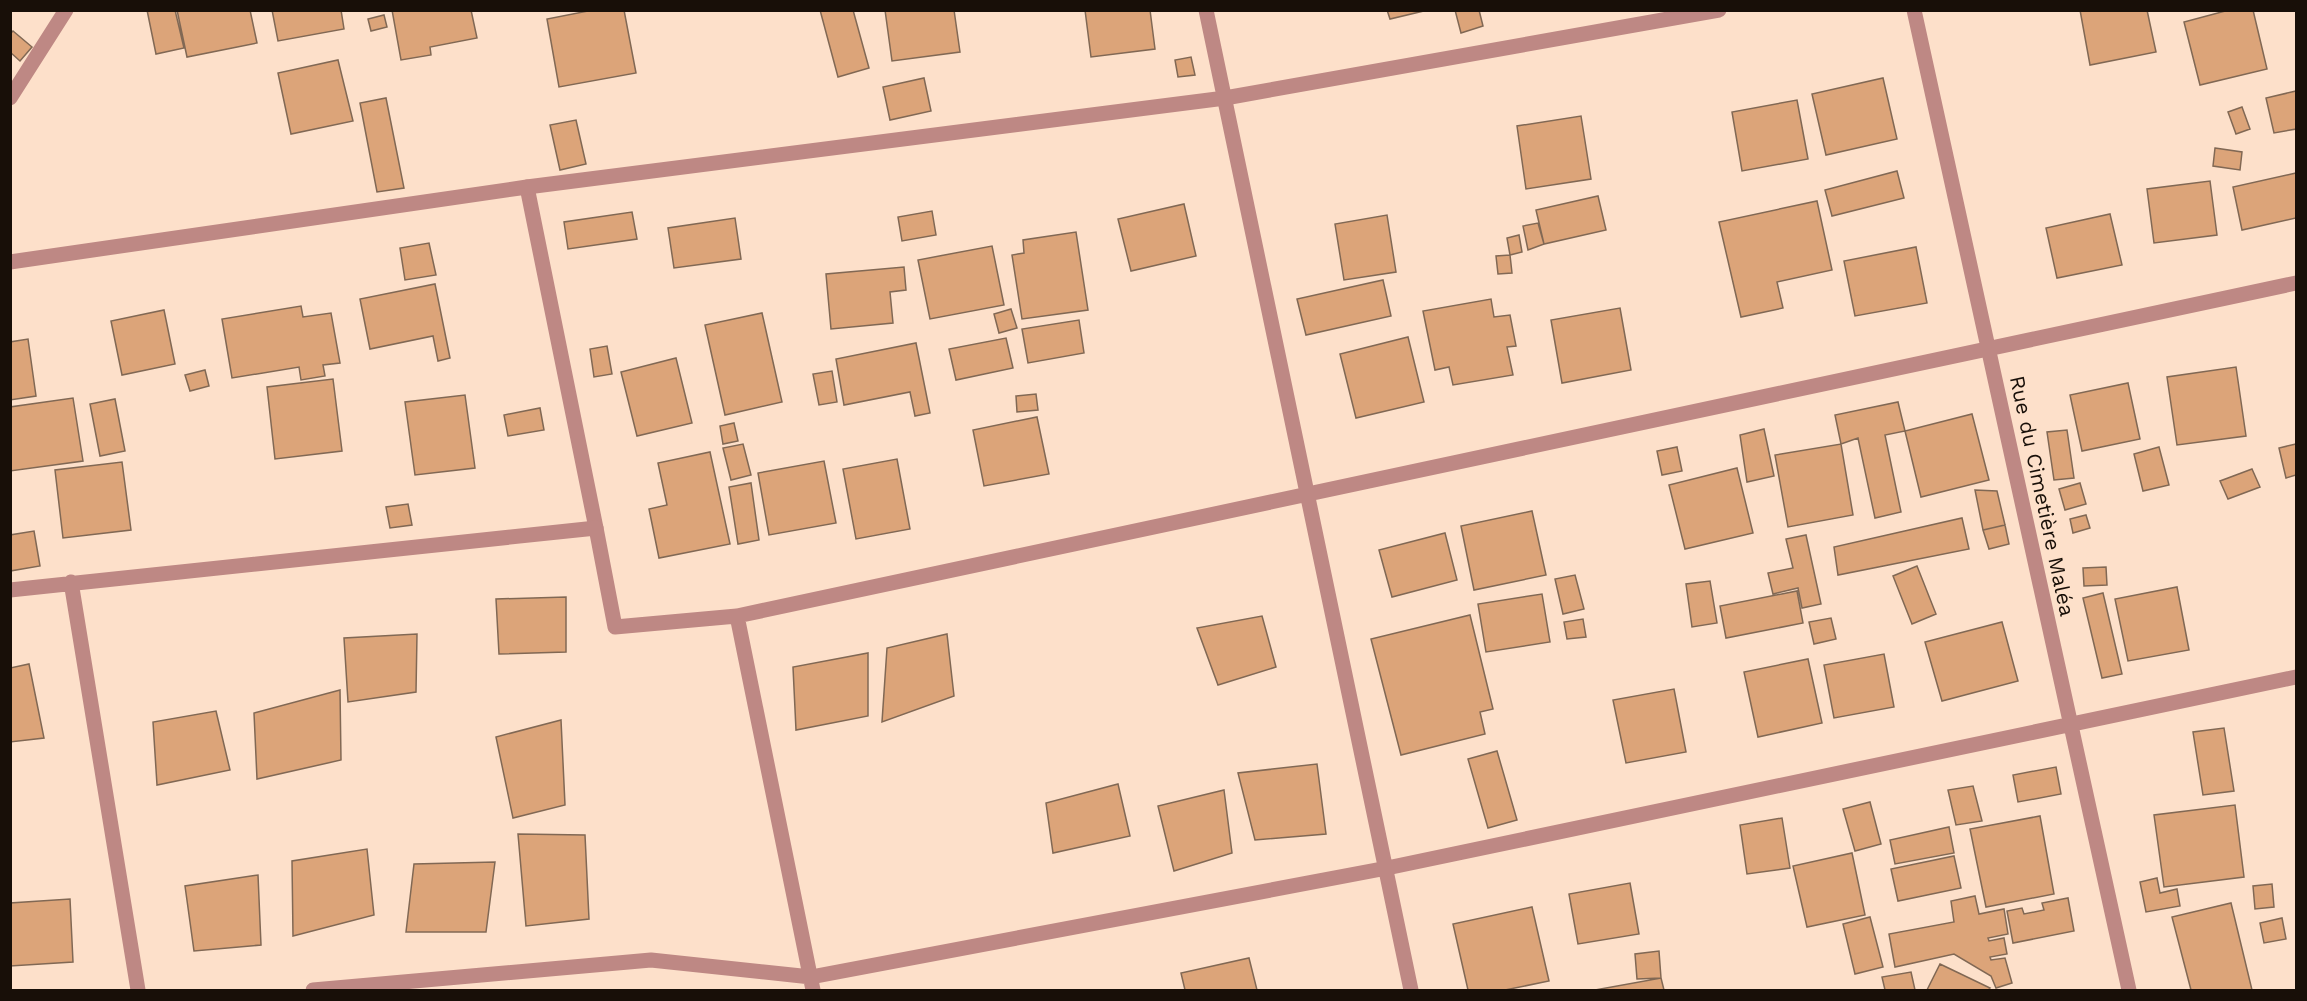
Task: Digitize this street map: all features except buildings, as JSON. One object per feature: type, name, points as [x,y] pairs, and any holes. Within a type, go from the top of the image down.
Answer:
[{"type":"street","points":[[10,98],[66,10]]},
{"type":"street","points":[[1206,10],[1411,990]]},
{"type":"street","points":[[10,262],[527,186],[1225,98],[1719,10]]},
{"type":"street","name":"Rue du Cimetière Maléa","points":[[1914,10],[2128,990]]},
{"type":"street","points":[[527,186],[615,627],[737,616],[2296,283]]},
{"type":"street","points":[[10,590],[596,528]]},
{"type":"street","points":[[71,582],[138,990]]},
{"type":"street","points":[[737,616],[812,984]]},
{"type":"street","points":[[313,990],[651,960],[812,984],[1387,868],[2296,677]]}]
